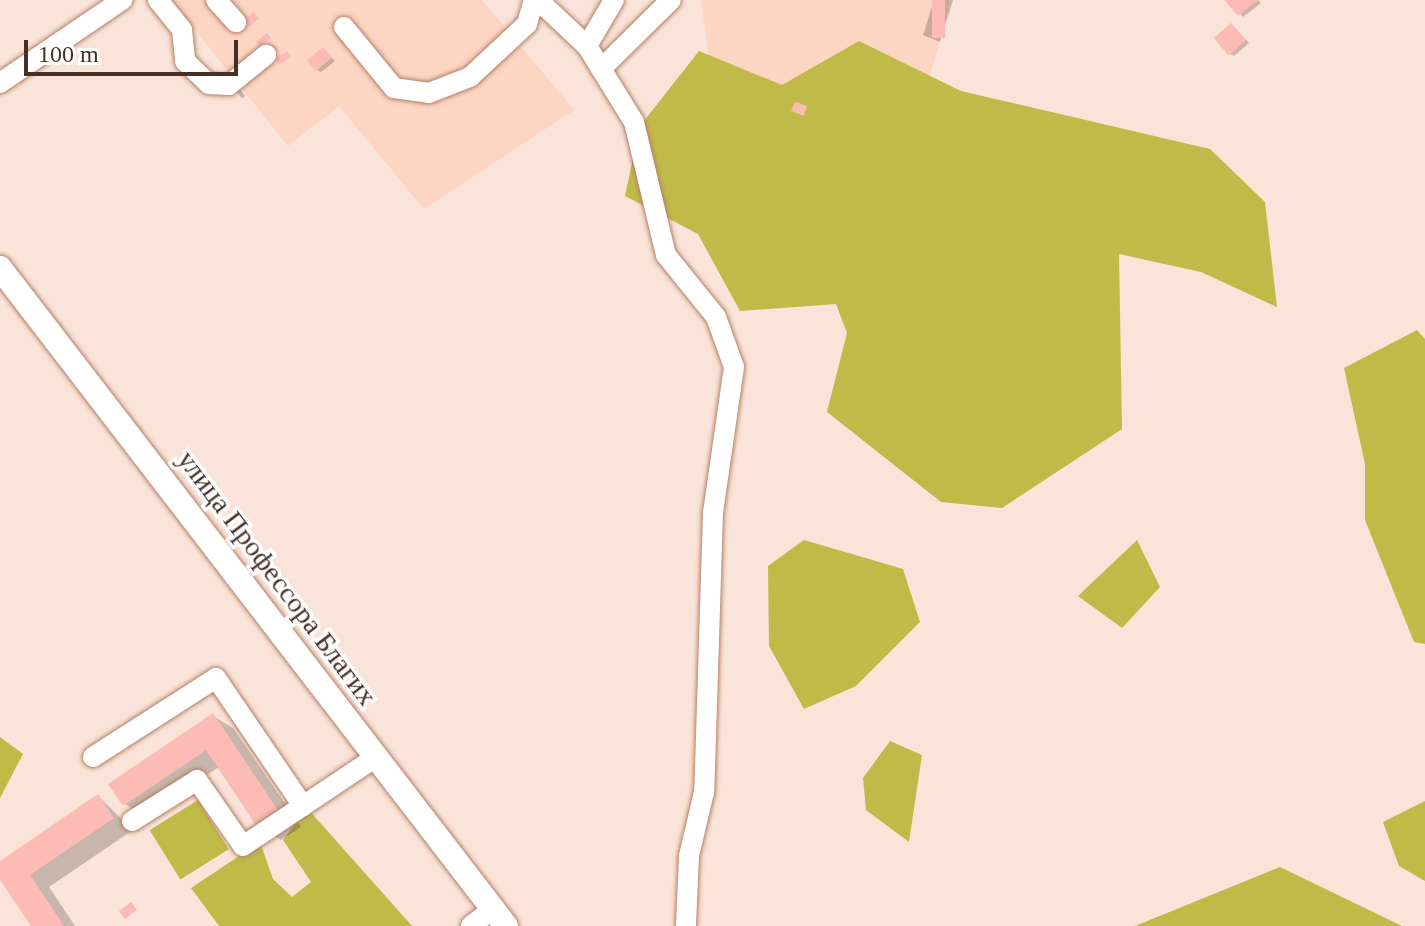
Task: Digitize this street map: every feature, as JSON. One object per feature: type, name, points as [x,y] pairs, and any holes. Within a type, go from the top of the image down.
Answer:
[{"type":"main road","name":"улица Профессора Благих","points":[[0,268],[500,918]]},
{"type":"lane","points":[[0,83],[122,0]]},
{"type":"lane","points":[[158,0],[182,30],[185,61],[209,84],[229,85],[266,55]]},
{"type":"lane","points":[[216,0],[236,22]]},
{"type":"lane","points":[[344,27],[394,88],[429,93],[470,77],[527,24],[536,0],[587,46],[634,122],[666,255],[716,317],[734,367],[713,513],[704,792],[689,856],[686,926]]},
{"type":"lane","points":[[587,46],[614,0]]},
{"type":"lane","points":[[601,69],[671,0]]},
{"type":"lane","points":[[93,757],[216,678],[303,806]]},
{"type":"lane","points":[[132,821],[197,780],[243,846],[376,757]]},
{"type":"lane","points":[[471,926],[500,918]]},
{"type":"shaded area","points":[[171,0],[482,0],[574,110],[424,209],[339,106],[288,146]]},
{"type":"shaded area","points":[[701,0],[951,0],[919,116],[713,87]]},
{"type":"shaded area","points":[[859,41],[961,91],[1210,149],[1265,202],[1277,307],[1201,272],[1119,254],[1122,429],[1002,508],[941,502],[827,412],[847,333],[836,304],[740,311],[698,234],[625,196],[640,126],[699,51],[782,85]]},
{"type":"shaded area","points":[[1417,330],[1425,339],[1425,644],[1414,642],[1365,520],[1365,464],[1344,368]]},
{"type":"shaded area","points":[[804,540],[903,569],[920,622],[856,686],[804,709],[769,646],[768,566]]},
{"type":"shaded area","points":[[1137,540],[1160,587],[1122,628],[1078,596]]},
{"type":"shaded area","points":[[0,737],[23,754],[0,798]]},
{"type":"shaded area","points":[[890,741],[922,755],[909,842],[866,810],[863,778]]},
{"type":"shaded area","points":[[198,800],[229,849],[180,879],[150,830]]},
{"type":"shaded area","points":[[1425,801],[1425,881],[1399,866],[1383,822]]},
{"type":"shaded area","points":[[307,808],[412,926],[219,926],[191,888],[260,842],[273,879],[292,897],[311,882],[283,840]]},
{"type":"shaded area","points":[[1280,867],[1402,926],[1135,926]]},
{"type":"building","points":[[932,0],[945,0],[945,38],[932,38]]},
{"type":"building","points":[[1224,0],[1258,0],[1238,16]]},
{"type":"building","points":[[254,12],[259,18],[249,26],[244,20]]},
{"type":"building","points":[[1231,23],[1246,40],[1229,55],[1214,38]]},
{"type":"building","points":[[267,33],[271,38],[260,46],[256,42]]},
{"type":"building","points":[[323,47],[332,58],[315,71],[307,60]]},
{"type":"building","points":[[287,51],[291,57],[279,65],[275,59]]},
{"type":"building","points":[[795,102],[807,106],[804,116],[791,111]]},
{"type":"building","points":[[213,713],[281,815],[259,830],[206,750],[123,806],[108,784]]},
{"type":"building","points":[[98,794],[114,818],[30,875],[64,926],[31,926],[0,880],[0,861]]},
{"type":"building","points":[[131,902],[137,910],[125,919],[119,911]]}]
